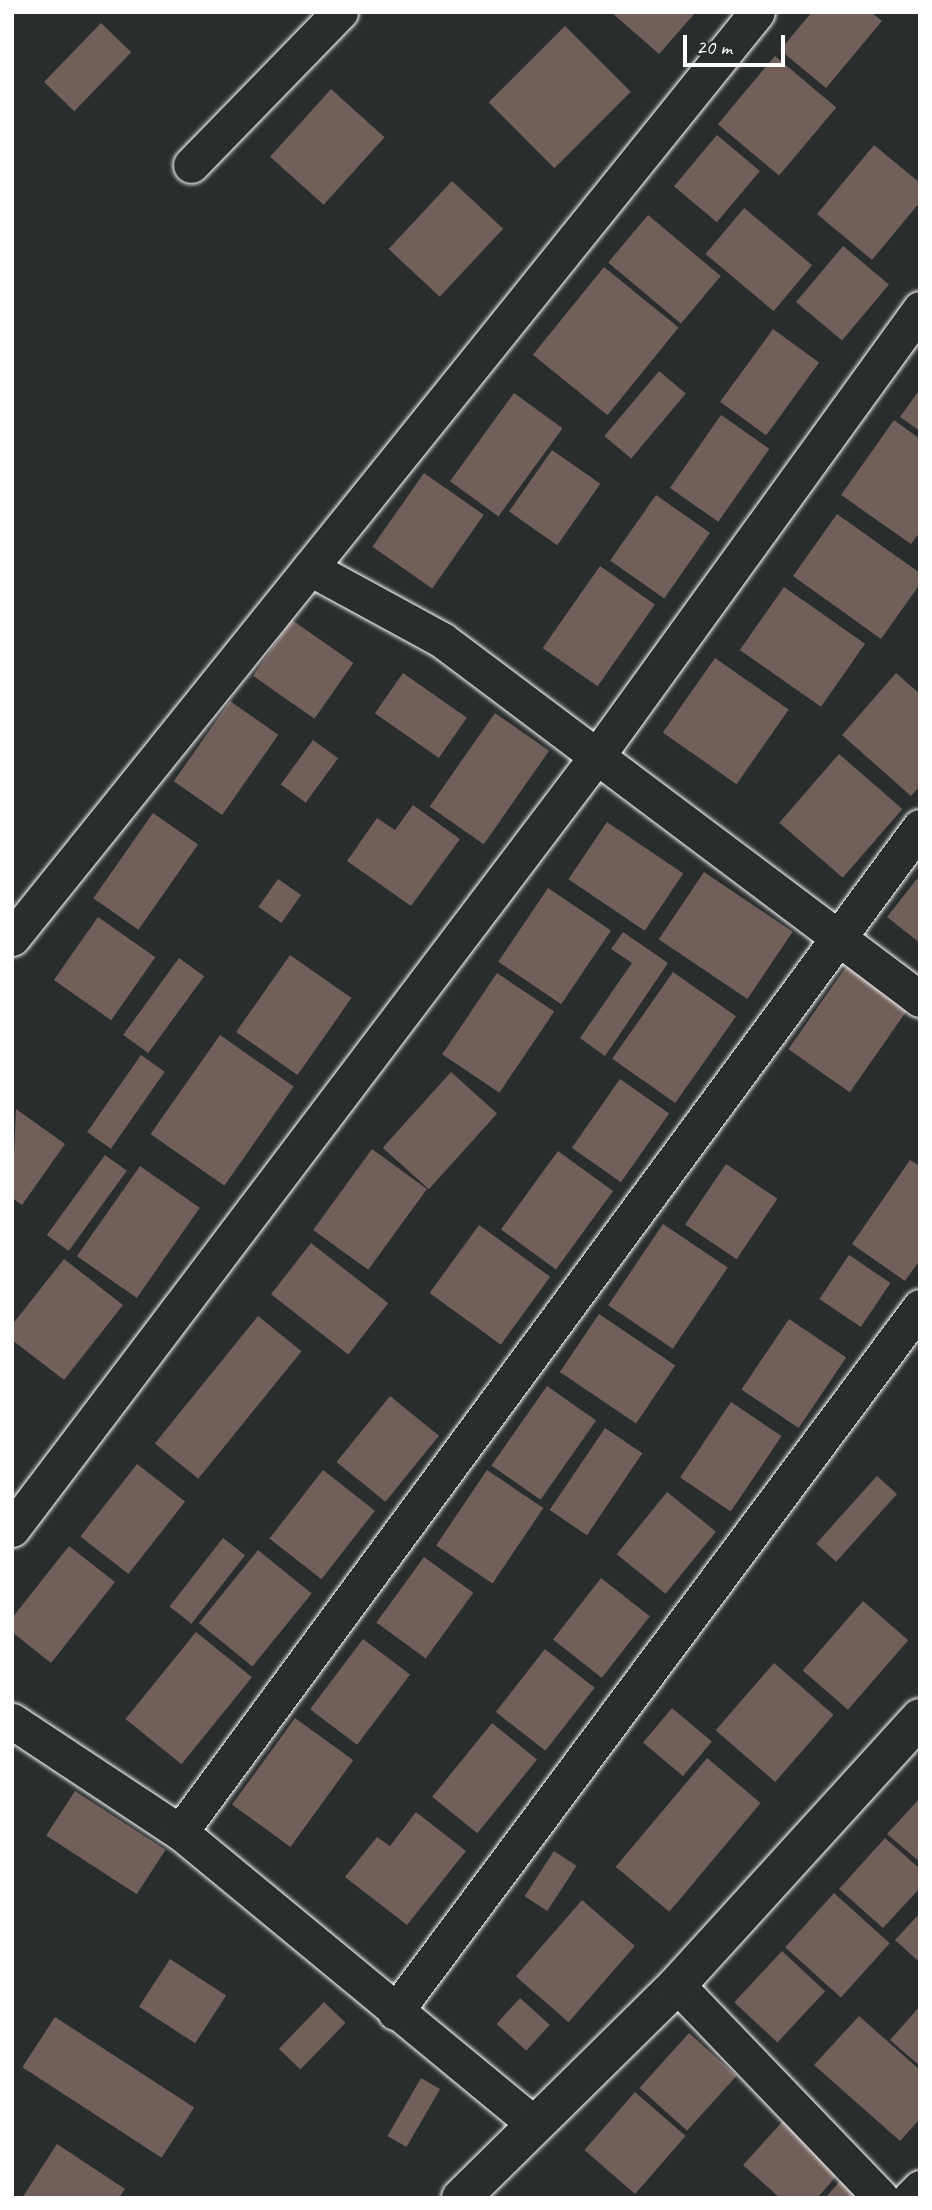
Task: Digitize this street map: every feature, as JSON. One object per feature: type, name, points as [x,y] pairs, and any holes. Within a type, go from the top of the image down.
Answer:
[{"type":"street","points":[[191,165],[340,12]]},
{"type":"street","points":[[12,938],[757,12]]},
{"type":"street","points":[[12,1529],[599,753],[920,309]]},
{"type":"street","points":[[310,568],[442,640],[599,753],[838,939],[920,999]]},
{"type":"street","points":[[180,1832],[920,827]]},
{"type":"street","points":[[395,2012],[920,1307]]},
{"type":"street","points":[[469,2195],[532,2122],[677,1985],[920,1718]]},
{"type":"street","points":[[12,1721],[180,1832],[395,2012],[532,2122]]},
{"type":"street","points":[[677,1985],[881,2198]]},
{"type":"street","points":[[910,2198],[920,2188]]},
{"type":"building","points":[[611,12],[696,12],[659,54]]},
{"type":"building","points":[[812,12],[871,12],[882,21],[826,88],[780,50]]},
{"type":"building","points":[[101,23],[131,52],[74,111],[44,82]]},
{"type":"building","points":[[565,26],[631,92],[554,168],[489,102]]},
{"type":"building","points":[[775,56],[836,107],[779,176],[718,124]]},
{"type":"building","points":[[331,89],[385,137],[324,205],[270,157]]},
{"type":"building","points":[[717,135],[760,171],[717,222],[674,186]]},
{"type":"building","points":[[874,145],[920,183],[920,202],[872,260],[817,214]]},
{"type":"building","points":[[452,181],[503,229],[440,297],[389,249]]},
{"type":"building","points":[[744,208],[812,265],[774,311],[705,254]]},
{"type":"building","points":[[648,215],[721,276],[681,324],[608,262]]},
{"type":"building","points":[[843,246],[889,285],[842,340],[796,302]]},
{"type":"building","points":[[604,267],[679,327],[607,415],[533,355]]},
{"type":"building","points":[[773,329],[819,363],[766,435],[720,402]]},
{"type":"building","points":[[659,371],[686,393],[631,459],[604,436]]},
{"type":"building","points":[[920,389],[920,431],[900,417]]},
{"type":"building","points":[[514,393],[563,428],[498,516],[450,481]]},
{"type":"building","points":[[721,415],[769,449],[718,522],[670,488]]},
{"type":"building","points":[[894,420],[920,439],[920,532],[911,544],[841,495]]},
{"type":"building","points":[[552,450],[600,484],[557,545],[509,511]]},
{"type":"building","points":[[424,473],[484,515],[432,589],[372,547]]},
{"type":"building","points":[[656,495],[710,533],[664,598],[610,561]]},
{"type":"building","points":[[837,514],[920,573],[920,584],[881,639],[793,576]]},
{"type":"building","points":[[600,566],[655,604],[598,686],[543,648]]},
{"type":"building","points":[[784,587],[865,644],[821,707],[740,650]]},
{"type":"building","points":[[292,620],[353,663],[314,719],[253,676]]},
{"type":"building","points":[[715,658],[789,710],[737,784],[663,733]]},
{"type":"building","points":[[403,673],[467,718],[439,758],[375,713]]},
{"type":"building","points":[[896,673],[920,694],[920,786],[911,796],[842,735]]},
{"type":"building","points":[[230,701],[278,735],[222,815],[174,781]]},
{"type":"building","points":[[495,713],[549,751],[484,844],[430,806]]},
{"type":"building","points":[[313,740],[338,758],[306,803],[281,784]]},
{"type":"building","points":[[839,754],[902,809],[843,878],[779,823]]},
{"type":"building","points":[[413,805],[460,839],[411,906],[347,861],[377,818],[395,830]]},
{"type":"building","points":[[153,813],[198,845],[138,930],[93,898]]},
{"type":"building","points":[[607,822],[683,873],[645,931],[568,879]]},
{"type":"building","points":[[704,872],[793,932],[747,999],[659,939]]},
{"type":"building","points":[[920,875],[920,943],[887,917]]},
{"type":"building","points":[[278,879],[301,895],[281,923],[258,907]]},
{"type":"building","points":[[548,888],[611,930],[561,1004],[498,962]]},
{"type":"building","points":[[98,917],[155,957],[111,1020],[54,980]]},
{"type":"building","points":[[623,932],[668,963],[605,1056],[580,1038],[632,963],[611,949]]},
{"type":"building","points":[[290,955],[351,998],[298,1075],[236,1032]]},
{"type":"building","points":[[179,958],[204,976],[148,1053],[123,1035]]},
{"type":"building","points":[[848,964],[909,1007],[850,1092],[788,1049]]},
{"type":"building","points":[[673,972],[736,1016],[675,1103],[612,1059]]},
{"type":"building","points":[[497,973],[554,1012],[499,1093],[442,1054]]},
{"type":"building","points":[[220,1035],[294,1087],[224,1186],[151,1134]]},
{"type":"building","points":[[141,1055],[165,1072],[111,1149],[87,1132]]},
{"type":"building","points":[[451,1072],[497,1113],[429,1189],[383,1148]]},
{"type":"building","points":[[620,1079],[669,1113],[621,1182],[572,1148]]},
{"type":"building","points":[[16,1109],[65,1144],[22,1205],[12,1198]]},
{"type":"building","points":[[372,1149],[427,1189],[368,1270],[313,1230]]},
{"type":"building","points":[[558,1151],[613,1191],[556,1269],[501,1229]]},
{"type":"building","points":[[105,1155],[127,1171],[69,1251],[47,1235]]},
{"type":"building","points":[[910,1160],[920,1166],[920,1260],[905,1281],[852,1244]]},
{"type":"building","points":[[726,1164],[777,1199],[737,1259],[685,1225]]},
{"type":"building","points":[[140,1166],[200,1208],[137,1298],[77,1256]]},
{"type":"building","points":[[663,1224],[728,1268],[673,1349],[608,1305]]},
{"type":"building","points":[[479,1225],[550,1277],[501,1345],[430,1293]]},
{"type":"building","points":[[311,1243],[388,1303],[348,1355],[271,1294]]},
{"type":"building","points":[[849,1255],[890,1283],[861,1327],[819,1299]]},
{"type":"building","points":[[64,1259],[123,1305],[64,1380],[12,1340],[12,1325]]},
{"type":"building","points":[[599,1314],[675,1365],[636,1423],[560,1372]]},
{"type":"building","points":[[258,1316],[302,1351],[198,1479],[155,1443]]},
{"type":"building","points":[[789,1319],[846,1358],[799,1428],[741,1389]]},
{"type":"building","points":[[547,1386],[596,1420],[541,1500],[491,1465]]},
{"type":"building","points":[[390,1396],[439,1436],[385,1502],[337,1462]]},
{"type":"building","points":[[731,1402],[782,1436],[731,1512],[680,1477]]},
{"type":"building","points":[[605,1428],[642,1453],[587,1535],[550,1510]]},
{"type":"building","points":[[137,1464],[185,1502],[128,1574],[80,1536]]},
{"type":"building","points":[[323,1470],[375,1511],[321,1579],[269,1539]]},
{"type":"building","points":[[487,1470],[543,1508],[492,1583],[436,1545]]},
{"type":"building","points":[[877,1476],[897,1494],[836,1562],[816,1544]]},
{"type":"building","points":[[667,1492],[716,1532],[666,1594],[617,1554]]},
{"type":"building","points":[[223,1538],[245,1555],[192,1624],[169,1607]]},
{"type":"building","points":[[69,1546],[115,1582],[51,1663],[12,1632],[12,1618]]},
{"type":"building","points":[[258,1550],[312,1593],[252,1666],[199,1623]]},
{"type":"building","points":[[424,1557],[473,1593],[426,1658],[376,1623]]},
{"type":"building","points":[[601,1578],[650,1616],[602,1678],[553,1639]]},
{"type":"building","points":[[863,1601],[908,1640],[848,1710],[803,1670]]},
{"type":"building","points":[[196,1632],[252,1677],[181,1764],[126,1719]]},
{"type":"building","points":[[363,1639],[410,1675],[357,1745],[310,1709]]},
{"type":"building","points":[[545,1649],[595,1688],[545,1751],[496,1712]]},
{"type":"building","points":[[774,1663],[834,1715],[775,1782],[716,1730]]},
{"type":"building","points":[[672,1708],[712,1741],[683,1776],[643,1742]]},
{"type":"building","points":[[295,1718],[353,1760],[290,1847],[232,1805]]},
{"type":"building","points":[[492,1723],[537,1760],[477,1833],[432,1797]]},
{"type":"building","points":[[707,1758],[761,1803],[669,1912],[616,1867]]},
{"type":"building","points":[[75,1791],[166,1850],[137,1894],[46,1835]]},
{"type":"building","points":[[920,1798],[920,1862],[887,1834]]},
{"type":"building","points":[[416,1812],[466,1851],[407,1925],[345,1877],[377,1837],[390,1846]]},
{"type":"building","points":[[885,1838],[920,1869],[920,1888],[883,1928],[839,1889]]},
{"type":"building","points":[[554,1851],[577,1866],[547,1911],[525,1896]]},
{"type":"building","points":[[834,1893],[890,1943],[841,1997],[785,1947]]},
{"type":"building","points":[[582,1900],[635,1946],[569,2022],[516,1976]]},
{"type":"building","points":[[920,1913],[920,1957],[917,1960],[895,1940]]},
{"type":"building","points":[[782,1951],[825,1991],[777,2042],[734,2002]]},
{"type":"building","points":[[170,1959],[226,1995],[195,2043],[139,2007]]},
{"type":"building","points":[[520,1998],[550,2025],[526,2051],[497,2024]]},
{"type":"building","points":[[324,2002],[346,2023],[300,2070],[279,2049]]},
{"type":"building","points":[[920,2006],[920,2066],[890,2040]]},
{"type":"building","points":[[859,2016],[920,2070],[920,2119],[900,2141],[814,2065]]},
{"type":"building","points":[[55,2017],[194,2107],[162,2158],[22,2067]]},
{"type":"building","points":[[689,2033],[737,2076],[687,2131],[639,2088]]},
{"type":"building","points":[[421,2078],[440,2089],[407,2147],[388,2136]]},
{"type":"building","points":[[635,2092],[686,2136],[635,2194],[584,2150]]},
{"type":"building","points":[[783,2121],[840,2172],[817,2198],[780,2198],[743,2165]]},
{"type":"building","points":[[57,2144],[125,2189],[119,2198],[22,2198]]},
{"type":"building","points":[[842,2179],[862,2198],[825,2198]]}]
